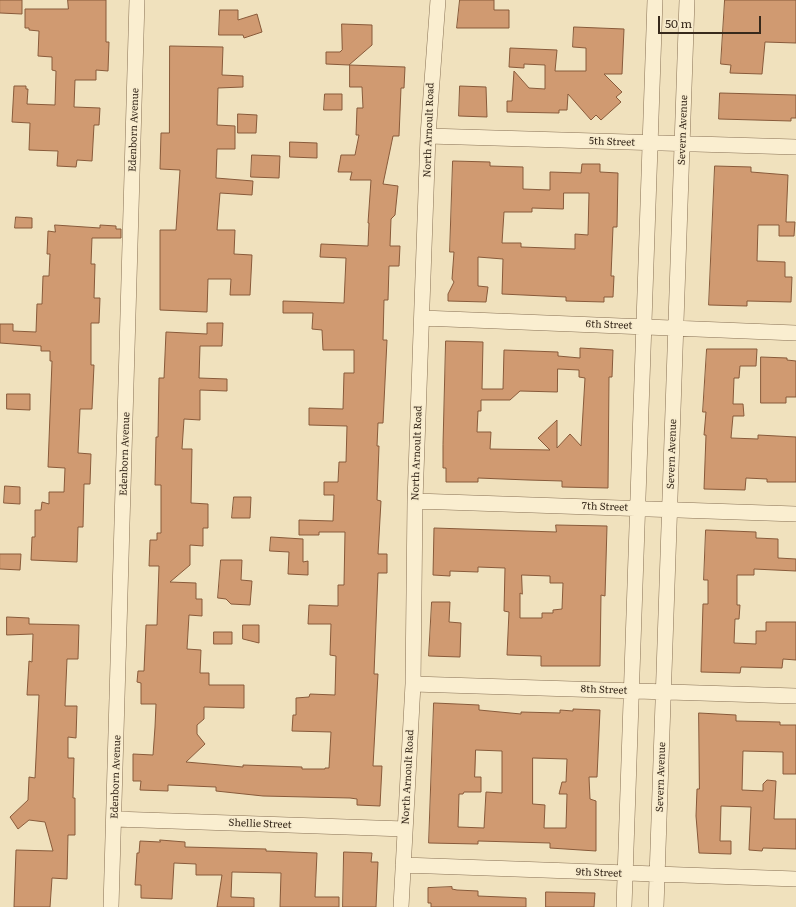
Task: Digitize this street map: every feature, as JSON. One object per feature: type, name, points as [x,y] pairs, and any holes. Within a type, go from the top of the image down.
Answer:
[{"type":"street","name":"Edenborn Avenue","points":[[111,907],[137,0]]},
{"type":"street","name":"North Arnoult Road","points":[[401,907],[413,684],[415,501],[428,136],[438,0]]},
{"type":"street","points":[[624,907],[656,0]]},
{"type":"street","name":"Severn Avenue","points":[[656,907],[688,0]]},
{"type":"street","name":"5th Street","points":[[428,136],[796,147]]},
{"type":"street","name":"6th Street","points":[[422,318],[796,333]]},
{"type":"street","name":"7th Street","points":[[415,501],[796,514]]},
{"type":"street","name":"8th Street","points":[[413,684],[796,696]]},
{"type":"street","name":"Shellie Street","points":[[114,819],[405,829]]},
{"type":"street","name":"9th Street","points":[[403,865],[796,879]]},
{"type":"building","points":[[0,0],[22,0],[22,14],[0,13]]},
{"type":"building","points":[[68,0],[106,0],[106,42],[109,42],[108,71],[96,70],[96,80],[75,80],[74,107],[100,108],[99,125],[94,125],[92,161],[77,160],[76,167],[57,166],[58,151],[29,150],[30,123],[12,122],[14,86],[26,86],[26,89],[28,89],[27,104],[55,105],[56,71],[52,70],[52,57],[38,56],[39,31],[25,28],[25,9],[68,9]]},
{"type":"building","points":[[460,0],[494,0],[494,10],[509,10],[509,28],[457,28]]},
{"type":"building","points":[[725,0],[796,0],[796,43],[765,42],[762,74],[730,73],[731,65],[721,64]]},
{"type":"building","points":[[220,10],[238,10],[238,20],[257,14],[262,32],[244,38],[243,35],[219,35]]},
{"type":"building","points":[[342,24],[372,25],[372,45],[349,65],[326,64],[326,52],[340,52],[342,50]]},
{"type":"building","points":[[574,27],[624,29],[622,74],[604,74],[622,92],[616,97],[621,102],[601,120],[596,115],[591,120],[568,94],[567,110],[559,110],[559,113],[507,112],[507,101],[512,101],[514,71],[529,88],[545,89],[545,65],[524,64],[524,68],[509,67],[510,48],[557,50],[555,71],[586,71],[586,48],[573,47]]},
{"type":"building","points":[[170,46],[223,47],[222,75],[243,76],[243,87],[218,88],[217,125],[235,126],[235,149],[217,149],[216,178],[253,181],[252,195],[220,193],[217,230],[235,230],[234,254],[252,255],[250,295],[230,295],[231,279],[208,279],[207,312],[160,310],[160,230],[176,230],[180,170],[160,169],[161,133],[169,133]]},
{"type":"building","points":[[350,65],[405,67],[404,88],[401,88],[399,136],[393,136],[383,184],[398,186],[395,215],[391,219],[390,246],[400,246],[399,266],[389,266],[388,300],[384,300],[383,340],[387,340],[383,423],[378,423],[377,446],[379,446],[377,500],[381,501],[378,554],[387,554],[387,573],[378,573],[374,674],[378,674],[373,766],[382,766],[380,806],[357,805],[357,799],[350,798],[263,796],[216,791],[216,787],[168,785],[168,791],[140,790],[141,781],[133,781],[133,754],[153,755],[155,727],[156,704],[141,704],[141,683],[137,682],[138,671],[144,671],[146,625],[157,625],[159,566],[149,566],[150,540],[157,540],[157,533],[161,533],[161,485],[155,485],[156,437],[158,437],[159,378],[164,378],[166,332],[207,334],[207,323],[223,323],[222,346],[200,346],[199,378],[227,379],[227,391],[200,390],[200,420],[184,419],[182,449],[192,449],[191,503],[208,504],[208,528],[203,528],[203,546],[190,545],[190,565],[170,582],[196,583],[196,599],[202,599],[202,616],[189,615],[187,649],[201,650],[200,673],[209,673],[209,685],[244,685],[244,708],[204,707],[204,719],[197,725],[197,734],[205,744],[186,762],[243,767],[243,765],[302,767],[302,769],[329,768],[331,732],[292,731],[293,715],[296,715],[296,698],[309,697],[310,694],[335,695],[336,656],[330,655],[331,624],[308,624],[309,605],[338,606],[338,585],[344,585],[345,532],[319,532],[319,535],[299,535],[299,520],[333,521],[334,495],[324,495],[324,482],[338,482],[339,462],[346,462],[347,426],[309,425],[309,408],[343,409],[344,373],[354,373],[354,350],[323,350],[322,330],[312,329],[313,313],[283,313],[283,301],[344,303],[346,258],[320,257],[321,244],[368,246],[371,180],[350,180],[352,172],[338,172],[341,155],[355,155],[359,135],[356,135],[357,108],[363,108],[362,87],[350,87]]},
{"type":"building","points":[[460,86],[486,87],[487,117],[459,116]]},
{"type":"building","points":[[720,93],[796,95],[796,118],[791,118],[791,121],[719,119]]},
{"type":"building","points":[[325,94],[342,94],[342,110],[324,110]]},
{"type":"building","points":[[238,114],[257,115],[256,133],[238,133]]},
{"type":"building","points":[[290,142],[317,143],[317,158],[290,157]]},
{"type":"building","points":[[252,155],[280,156],[279,178],[251,177]]},
{"type":"building","points":[[453,161],[490,162],[490,166],[523,167],[523,189],[550,190],[550,172],[581,173],[582,164],[600,164],[600,172],[618,173],[617,227],[613,227],[611,276],[614,276],[613,297],[604,297],[604,302],[566,301],[566,297],[502,294],[503,259],[478,257],[478,286],[488,287],[486,302],[448,301],[448,294],[454,282],[452,279],[454,252],[450,252]],"holes":[[[564,193],[589,193],[588,235],[575,234],[575,249],[521,247],[521,243],[502,243],[504,212],[532,212],[532,208],[563,209]]]},
{"type":"building","points":[[715,166],[751,167],[751,172],[788,175],[786,222],[795,222],[794,236],[779,236],[779,225],[758,225],[757,261],[785,262],[785,277],[792,277],[791,302],[747,301],[747,306],[709,305]]},
{"type":"building","points":[[16,217],[32,218],[32,228],[15,228]]},
{"type":"building","points":[[55,225],[100,228],[100,225],[116,226],[116,229],[121,229],[121,238],[92,238],[91,264],[95,264],[94,298],[100,298],[99,323],[91,323],[91,365],[94,365],[92,409],[80,409],[78,453],[91,454],[90,484],[84,484],[83,527],[78,527],[77,562],[31,560],[32,537],[35,537],[35,510],[41,510],[42,502],[49,504],[49,492],[64,492],[65,468],[48,467],[52,361],[50,361],[50,351],[41,351],[41,346],[0,343],[0,324],[13,324],[13,331],[36,332],[37,304],[42,304],[43,276],[49,276],[50,254],[47,254],[48,231],[55,232]]},
{"type":"building","points":[[446,341],[483,342],[482,389],[503,389],[504,350],[558,352],[558,356],[580,358],[580,348],[613,350],[612,377],[609,377],[608,488],[562,487],[562,481],[478,478],[478,482],[446,482],[446,468],[443,468]],"holes":[[[558,369],[579,370],[579,377],[585,378],[581,446],[570,434],[557,448],[557,420],[538,438],[550,450],[490,449],[491,432],[477,432],[478,411],[481,411],[481,400],[510,400],[520,391],[557,392]]]},
{"type":"building","points":[[707,349],[757,349],[756,366],[740,366],[739,378],[734,378],[733,404],[743,404],[744,416],[733,416],[731,438],[758,439],[758,435],[796,437],[796,482],[767,482],[767,479],[746,478],[745,490],[704,489],[706,435],[704,435],[706,412],[703,412]]},
{"type":"building","points":[[761,357],[787,358],[787,360],[796,361],[796,397],[786,397],[786,403],[761,403]]},
{"type":"building","points":[[7,394],[30,394],[30,410],[7,409]]},
{"type":"building","points":[[5,486],[20,487],[20,504],[4,503]]},
{"type":"building","points":[[234,497],[251,497],[250,518],[232,518]]},
{"type":"building","points":[[556,525],[607,526],[605,596],[601,595],[600,666],[541,666],[541,656],[507,655],[509,612],[504,611],[505,568],[478,567],[478,572],[450,571],[450,576],[433,575],[434,528],[556,532]],"holes":[[[522,575],[550,576],[550,583],[563,583],[562,609],[553,610],[553,613],[542,613],[542,618],[520,618]]]},
{"type":"building","points":[[706,530],[756,532],[756,538],[778,539],[778,558],[796,559],[796,571],[754,569],[754,575],[737,575],[737,605],[740,605],[739,619],[735,619],[734,643],[756,644],[756,631],[766,631],[766,622],[796,622],[796,660],[783,659],[782,668],[741,667],[740,673],[701,672],[703,604],[708,604],[708,580],[704,580]]},
{"type":"building","points":[[271,537],[303,539],[303,562],[308,561],[308,575],[288,574],[289,552],[270,551]]},
{"type":"building","points":[[0,554],[21,554],[20,570],[0,569]]},
{"type":"building","points":[[221,560],[242,560],[241,580],[252,581],[250,605],[231,604],[226,599],[218,598]]},
{"type":"building","points":[[432,602],[450,602],[449,622],[461,623],[460,657],[429,656]]},
{"type":"building","points":[[7,617],[29,618],[29,624],[79,625],[78,659],[67,659],[65,706],[77,706],[76,738],[68,737],[68,758],[74,758],[73,798],[75,798],[75,835],[68,835],[67,879],[52,878],[50,907],[14,907],[16,850],[53,851],[45,822],[29,820],[18,829],[10,817],[28,800],[29,777],[35,778],[39,695],[27,695],[29,661],[32,662],[33,634],[7,635]]},
{"type":"building","points":[[243,625],[259,625],[259,643],[243,639]]},
{"type":"building","points":[[214,632],[232,632],[232,644],[214,644]]},
{"type":"building","points":[[434,703],[479,705],[479,710],[521,714],[521,712],[560,713],[560,710],[573,711],[573,709],[600,710],[597,777],[589,777],[590,799],[596,801],[596,851],[550,848],[550,843],[478,841],[478,844],[429,843]],"holes":[[[476,750],[502,751],[502,793],[486,792],[484,828],[458,827],[459,794],[463,794],[464,792],[481,792],[481,777],[475,777]],[[533,758],[567,759],[566,782],[562,782],[559,794],[567,794],[566,828],[544,828],[545,805],[533,804]]]},
{"type":"building","points":[[699,713],[736,715],[736,721],[780,722],[780,725],[796,725],[796,774],[783,774],[783,752],[743,751],[742,790],[763,791],[763,784],[767,780],[776,781],[774,819],[796,819],[796,849],[763,848],[762,851],[749,850],[751,807],[721,806],[720,841],[731,841],[731,854],[699,853],[696,816],[697,789],[699,789]]},
{"type":"building","points":[[160,840],[185,842],[185,847],[266,849],[266,851],[317,853],[315,897],[339,897],[339,907],[280,907],[281,873],[232,872],[231,897],[254,898],[254,907],[217,907],[222,875],[196,875],[196,864],[174,863],[172,899],[141,898],[141,885],[135,885],[137,853],[139,853],[140,841],[160,842]]},
{"type":"building","points":[[344,852],[372,853],[371,862],[378,862],[376,907],[343,907]]},
{"type":"building","points":[[452,887],[452,889],[457,890],[478,891],[478,896],[526,898],[526,907],[431,907],[431,903],[428,903],[428,888]]},
{"type":"building","points":[[546,892],[595,893],[594,907],[546,907]]}]
